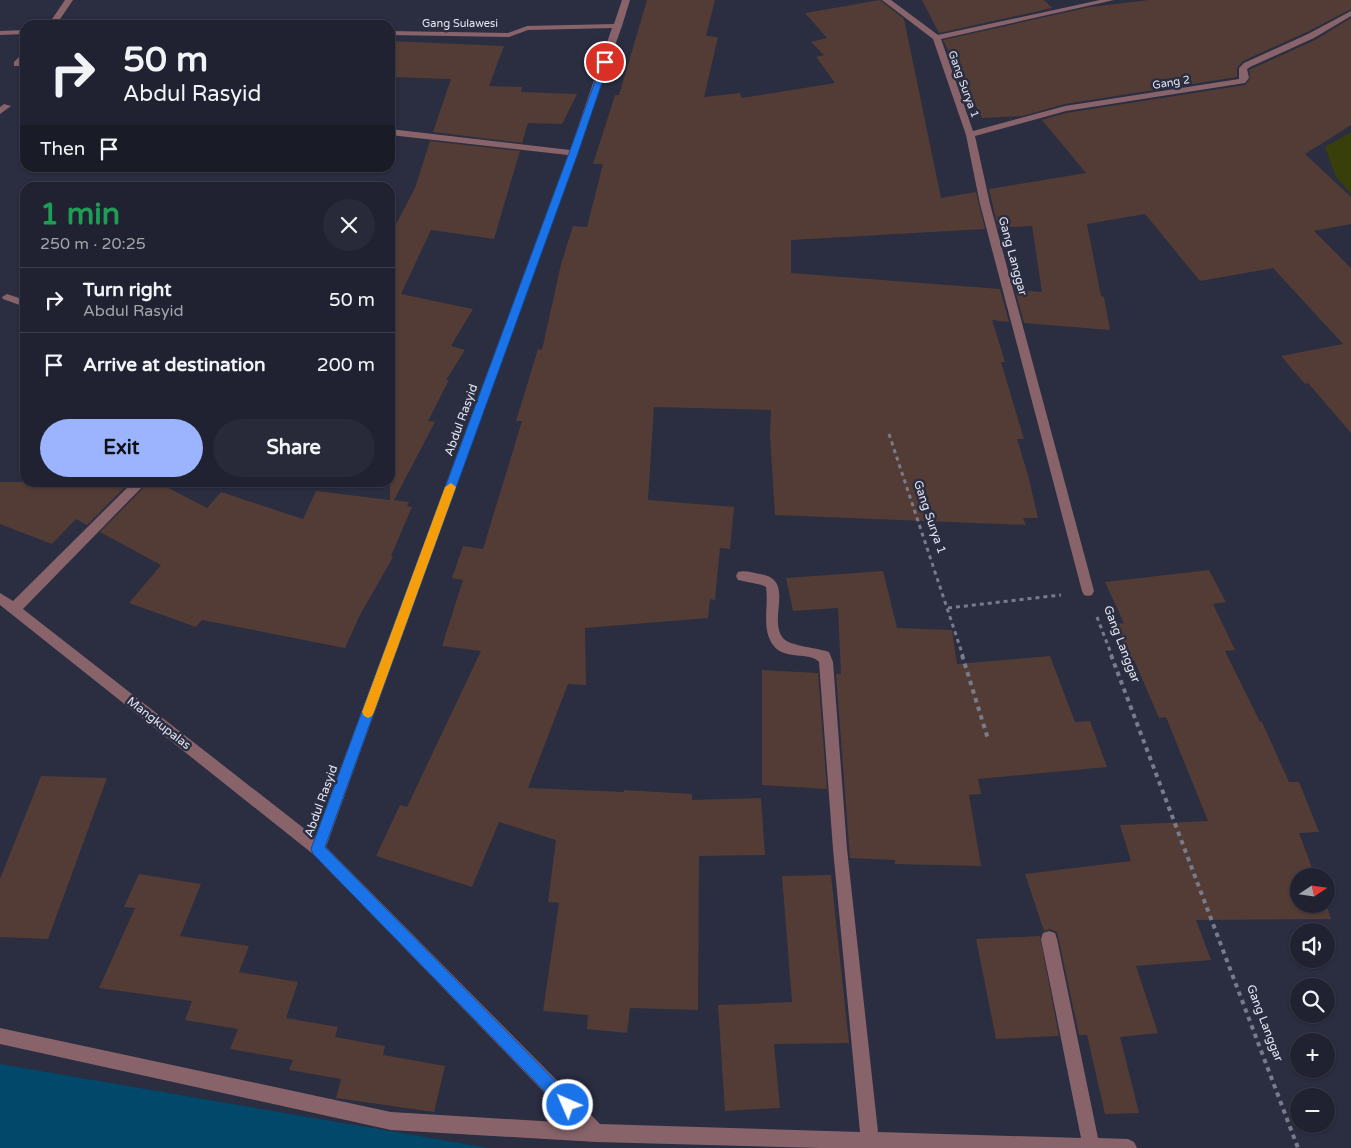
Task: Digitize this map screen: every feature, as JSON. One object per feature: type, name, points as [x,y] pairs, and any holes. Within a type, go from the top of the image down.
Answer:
[{"type":"street","points":[[55,20],[69,0]]},
{"type":"street","name":"Abdul Rasyid","points":[[318,849],[574,153],[626,0]]},
{"type":"street","points":[[886,0],[937,38]]},
{"type":"street","name":"Gang Surya 1","points":[[970,135],[937,38],[1110,0]]},
{"type":"street","name":"Gang 2","points":[[970,135],[1065,110],[1242,81],[1245,78],[1242,68],[1311,36],[1351,13]]},
{"type":"street","name":"Gang Sulawesi","points":[[395,34],[509,35],[527,28],[618,26]]},
{"type":"street","points":[[0,33],[20,32]]},
{"type":"street","points":[[17,64],[20,61]]},
{"type":"street","points":[[395,133],[574,153]]},
{"type":"street","name":"Gang Langgar","points":[[970,135],[985,204],[1088,592]]},
{"type":"street","points":[[7,297],[20,302]]},
{"type":"street","points":[[14,609],[136,487]]},
{"type":"street","points":[[742,576],[765,580],[771,584],[772,629],[781,645],[786,648],[819,654],[824,656],[826,662],[840,849],[870,1141]]},
{"type":"street","name":"Mangkupalas","points":[[0,598],[318,849],[596,1134]]},
{"type":"street","points":[[1049,938],[1091,1147]]},
{"type":"street","points":[[0,1036],[391,1121],[596,1134],[1128,1148]]},
{"type":"path","name":"Gang Surya 1","points":[[889,434],[948,608],[988,738]]},
{"type":"path","points":[[948,608],[1088,592]]},
{"type":"path","name":"Gang Langgar","points":[[1088,592],[1298,1148]]},
{"type":"green space","points":[[1351,132],[1351,194],[1336,177],[1325,147]]},
{"type":"water","points":[[0,1064],[489,1148],[0,1148]]},
{"type":"building","points":[[647,0],[715,0],[706,36],[718,37],[704,97],[740,93],[742,98],[835,83],[816,57],[824,55],[811,42],[827,38],[805,13],[880,0],[904,19],[941,198],[976,192],[985,229],[791,240],[791,273],[1000,289],[1009,322],[992,320],[1005,362],[1001,362],[1024,439],[1017,439],[1038,518],[1023,518],[1026,525],[775,515],[770,434],[771,410],[654,407],[648,500],[734,507],[730,549],[720,548],[715,600],[710,599],[708,618],[585,628],[586,685],[568,684],[528,788],[624,792],[624,790],[692,794],[692,800],[761,798],[765,855],[699,856],[698,1010],[630,1008],[627,1033],[587,1029],[588,1015],[543,1011],[559,903],[548,902],[556,840],[499,822],[472,887],[376,856],[400,805],[407,807],[481,651],[442,646],[463,580],[452,578],[463,546],[483,549],[522,421],[516,421],[538,349],[542,350],[561,264],[573,226],[587,227],[603,164],[593,164],[615,95],[619,95]]},
{"type":"building","points":[[922,0],[1044,0],[1052,8],[939,33]]},
{"type":"building","points":[[1149,0],[1351,0],[1351,9],[1307,32],[1243,61],[1237,68],[1237,77],[1065,104],[1022,116],[982,118],[943,40],[1090,7]]},
{"type":"building","points":[[1351,18],[1351,125],[1305,154],[1351,197],[1351,224],[1314,231],[1351,268],[1351,433],[1308,383],[1305,384],[1281,356],[1343,344],[1273,268],[1200,281],[1145,214],[1087,224],[1101,296],[1104,297],[1110,330],[1024,323],[1015,290],[1042,292],[1032,226],[998,228],[989,189],[1086,173],[1042,120],[1066,113],[1245,85],[1250,79],[1249,70],[1315,40]]},
{"type":"building","points":[[395,41],[504,46],[489,86],[522,87],[521,92],[577,94],[562,124],[528,123],[522,143],[433,132],[451,79],[395,77]]},
{"type":"building","points":[[430,141],[520,151],[494,239],[431,230],[401,294],[473,309],[451,346],[465,350],[446,380],[449,380],[428,421],[435,422],[394,500],[409,502],[407,506],[412,507],[391,556],[393,557],[360,615],[345,648],[202,620],[196,627],[129,603],[161,565],[100,532],[144,487],[167,487],[207,508],[221,492],[303,519],[316,491],[390,500],[390,487],[395,487],[395,226],[415,188]]},
{"type":"building","points":[[0,482],[20,482],[20,487],[125,487],[87,525],[76,519],[52,544],[0,524]]},
{"type":"building","points":[[1209,570],[1226,602],[1213,604],[1235,650],[1225,651],[1260,722],[1262,722],[1289,782],[1299,782],[1319,832],[1299,833],[1312,868],[1290,868],[1290,913],[1329,913],[1331,919],[1196,920],[1211,960],[1136,966],[1158,1033],[1120,1037],[1139,1113],[1105,1114],[1087,1035],[1079,1035],[1057,932],[1050,929],[1044,931],[1025,874],[1131,861],[1120,825],[1208,821],[1166,717],[1159,718],[1134,660],[1129,660],[1115,624],[1124,623],[1105,582]]},
{"type":"building","points":[[883,571],[897,628],[952,630],[957,664],[1050,656],[1075,722],[1090,721],[1107,767],[978,779],[981,794],[969,795],[981,866],[895,864],[895,860],[850,858],[836,674],[841,674],[838,608],[793,611],[786,578]]},
{"type":"building","points":[[762,670],[818,673],[827,789],[762,785]]},
{"type":"building","points":[[41,776],[107,778],[48,939],[0,937],[0,879]]},
{"type":"building","points":[[139,874],[201,884],[180,936],[249,946],[239,972],[298,982],[286,1018],[338,1027],[335,1037],[385,1046],[383,1055],[445,1066],[434,1112],[336,1098],[341,1079],[289,1070],[293,1060],[230,1049],[238,1029],[185,1020],[192,1001],[99,988],[135,908],[124,907]]},
{"type":"building","points":[[831,875],[849,1043],[774,1044],[780,1108],[725,1111],[718,1005],[792,1002],[782,876]]},
{"type":"building","points":[[1040,936],[1059,1036],[996,1039],[976,939]]},
{"type":"slow traffic","points":[[368,712],[451,487]]},
{"type":"route","points":[[568,1105],[318,849],[574,153],[605,62]]}]
